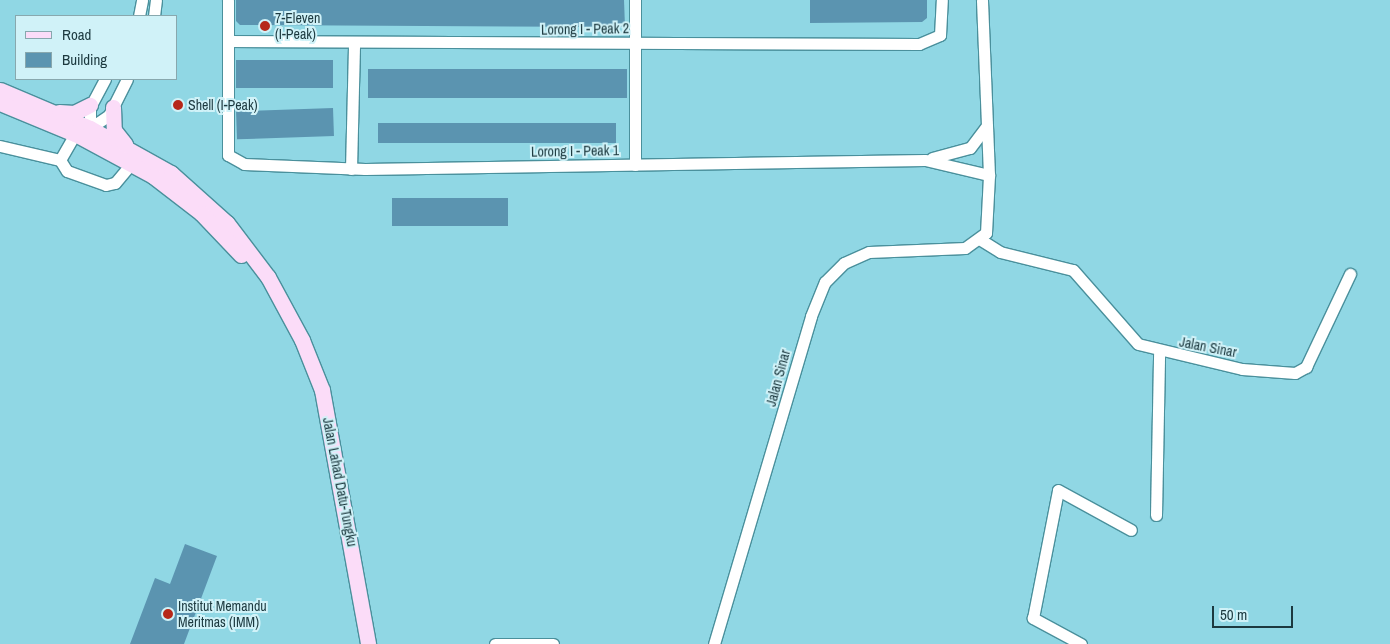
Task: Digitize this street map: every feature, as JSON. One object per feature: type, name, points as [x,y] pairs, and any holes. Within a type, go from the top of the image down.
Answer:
[{"type":"main road","name":"Jalan Lahad Datu-Tungku","points":[[0,90],[90,128],[177,192],[220,232],[295,325],[322,390],[368,644]]},
{"type":"main road","name":"Jalan Lahad Datu-Tungku","points":[[0,103],[58,126],[106,150],[133,158]]},
{"type":"main road","points":[[40,107],[74,113],[90,105]]},
{"type":"main road","points":[[113,108],[114,130],[133,158]]},
{"type":"main road","points":[[58,126],[90,128],[106,150]]},
{"type":"street","points":[[139,15],[142,0]]},
{"type":"street","points":[[154,15],[156,0]]},
{"type":"street","points":[[228,0],[228,40]]},
{"type":"street","points":[[635,0],[635,165]]},
{"type":"street","name":"Lorong I - Peak 2","points":[[228,40],[354,44],[919,44],[940,36],[942,0]]},
{"type":"street","points":[[981,240],[988,220],[989,175],[982,0]]},
{"type":"street","name":"Lorong I - Peak 1","points":[[228,40],[228,155],[244,164],[351,169],[925,160],[970,148],[987,124]]},
{"type":"street","points":[[351,169],[354,44]]},
{"type":"street","points":[[104,80],[90,105],[90,128],[101,124],[113,108],[127,80]]},
{"type":"street","points":[[60,160],[75,134]]},
{"type":"street","points":[[0,146],[60,160],[68,171],[106,185],[115,183],[133,158]]},
{"type":"street","name":"Lorong I - Peak 1","points":[[925,160],[989,175]]},
{"type":"street","name":"Jalan Sinar","points":[[714,644],[811,316],[825,282],[844,263],[869,252],[965,248],[981,240],[1000,252],[1072,270],[1127,336],[1159,353],[1218,366],[1295,372],[1311,361],[1350,274]]},
{"type":"street","points":[[1156,515],[1159,353]]},
{"type":"street","points":[[1081,644],[1033,618],[1058,490],[1130,530]]},
{"type":"street","points":[[495,644],[554,644]]},
{"type":"building","points":[[236,0],[624,0],[625,27],[240,25],[236,21]]},
{"type":"building","points":[[810,0],[927,0],[927,18],[922,22],[810,23]]},
{"type":"building","points":[[236,60],[333,60],[333,88],[236,88]]},
{"type":"building","points":[[368,69],[627,69],[627,98],[368,98]]},
{"type":"building","points":[[333,108],[334,136],[237,139],[236,111]]},
{"type":"building","points":[[378,123],[616,123],[616,143],[378,143]]},
{"type":"building","points":[[392,198],[508,198],[508,226],[392,226]]},
{"type":"building","name":"Institut Memandu Meritmas (IMM)","points":[[185,544],[217,556],[184,644],[130,644],[155,578],[170,584]]},
{"type":"place","name":"7-Eleven (I-Peak)","points":[[265,26]]},
{"type":"place","name":"Shell (I-Peak)","points":[[178,105]]},
{"type":"place","name":"Institut Memandu Meritmas (IMM)","points":[[168,614]]}]
